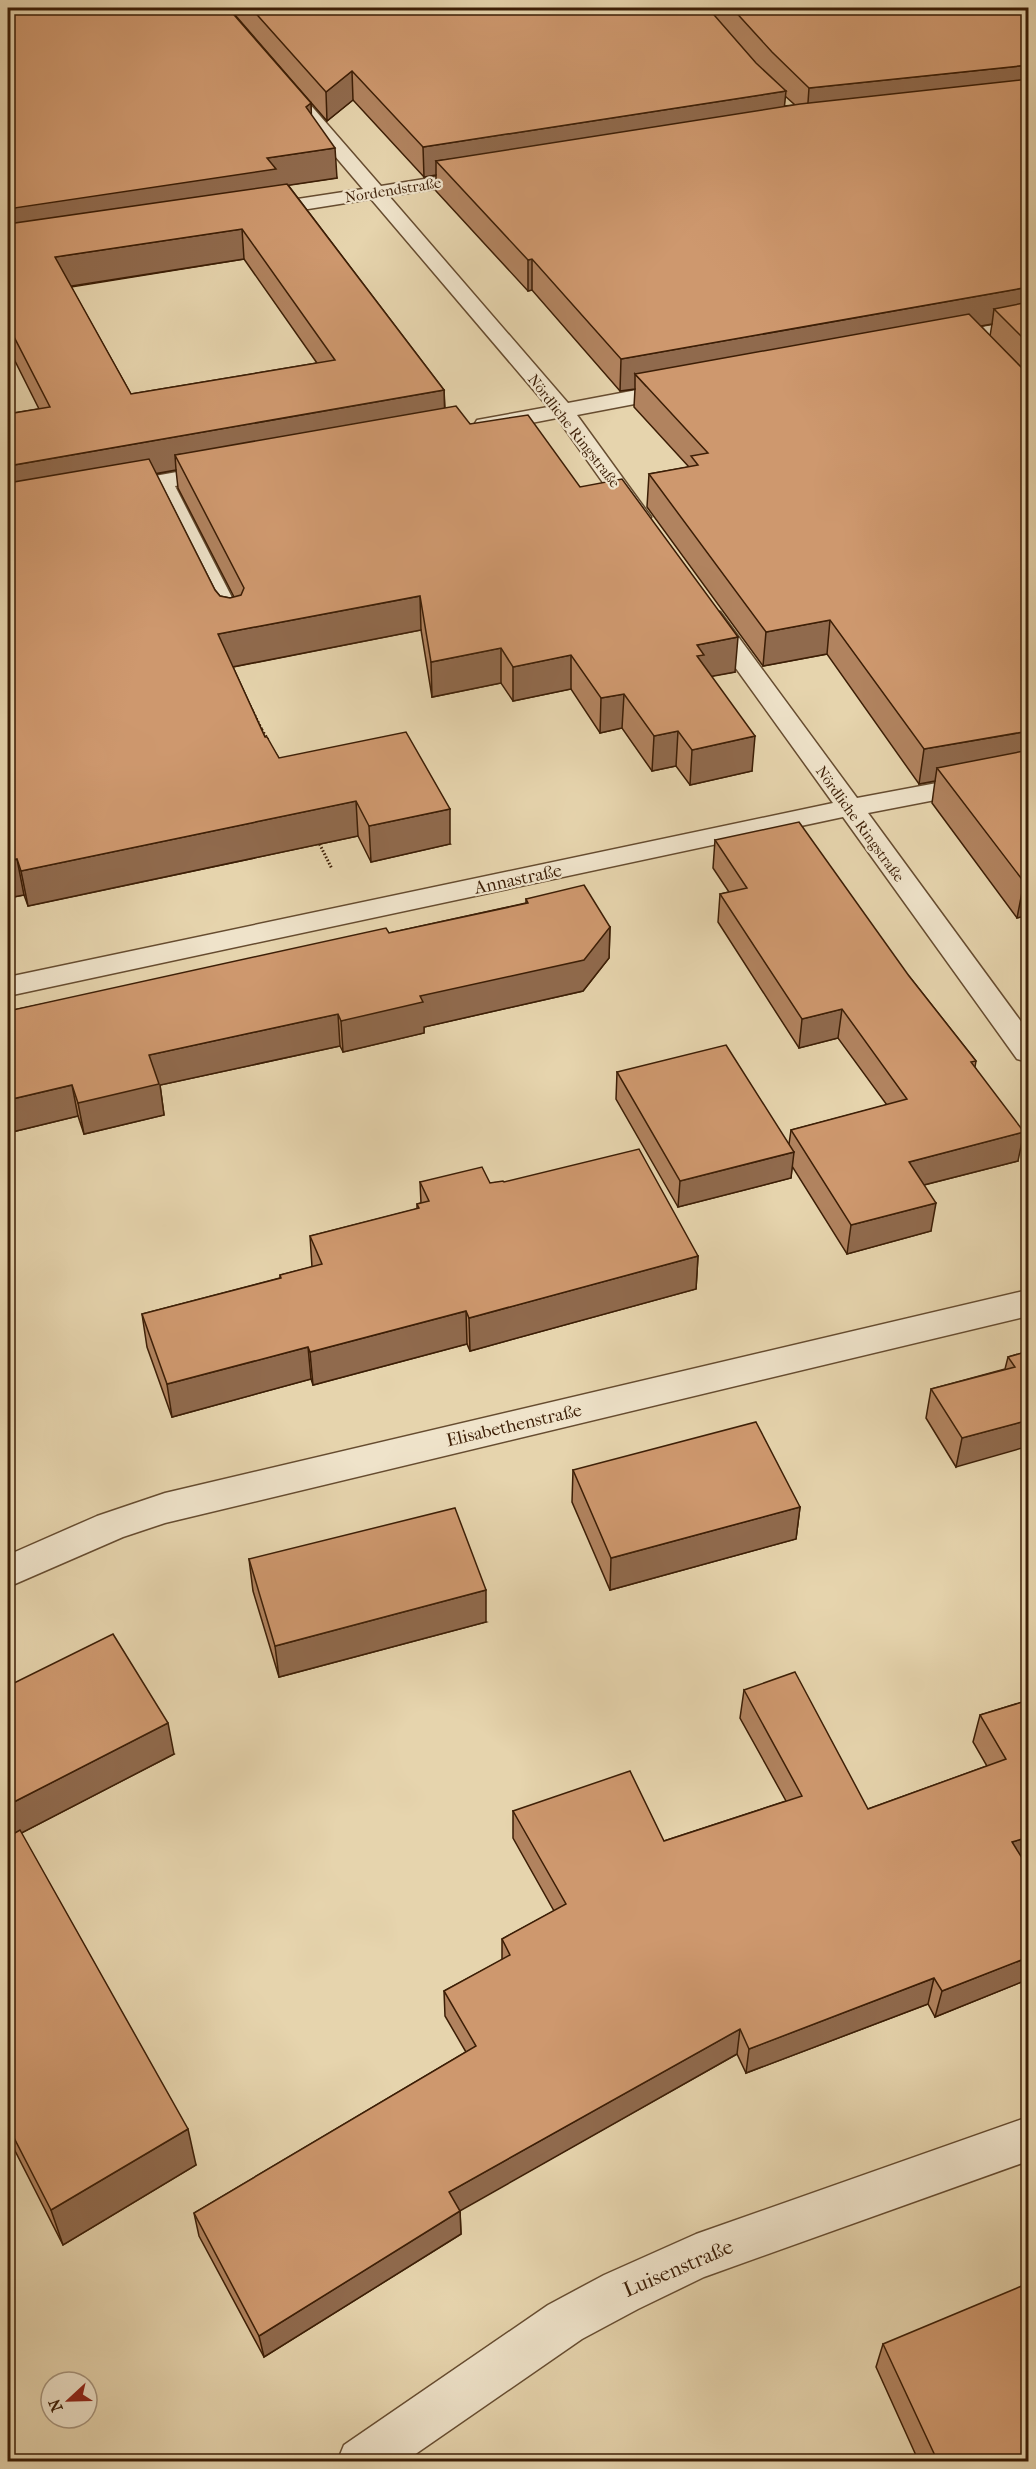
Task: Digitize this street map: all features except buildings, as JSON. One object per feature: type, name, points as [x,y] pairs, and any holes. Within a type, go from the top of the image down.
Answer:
[{"type":"street","name":"Nördliche Ringstraße","points":[[286,87],[563,411],[654,537]]},
{"type":"street","name":"Nordendstraße","points":[[238,214],[501,172]]},
{"type":"street","points":[[923,343],[977,342],[1029,325]]},
{"type":"street","points":[[459,429],[701,385]]},
{"type":"street","points":[[95,494],[239,468]]},
{"type":"street","points":[[161,482],[233,623]]},
{"type":"street","name":"Nördliche Ringstraße","points":[[696,595],[1029,1052]]},
{"type":"street","name":"Annastraße","points":[[8,987],[849,808],[1029,774]]},
{"type":"street","name":"Elisabethenstraße","points":[[8,1572],[100,1530],[165,1508],[1029,1303]]},
{"type":"street","name":"Luisenstraße","points":[[361,2462],[565,2322],[621,2292],[696,2258],[1029,2139]]},
{"type":"path","points":[[252,732],[262,730],[273,750]]},
{"type":"path","points":[[314,832],[354,914]]}]
